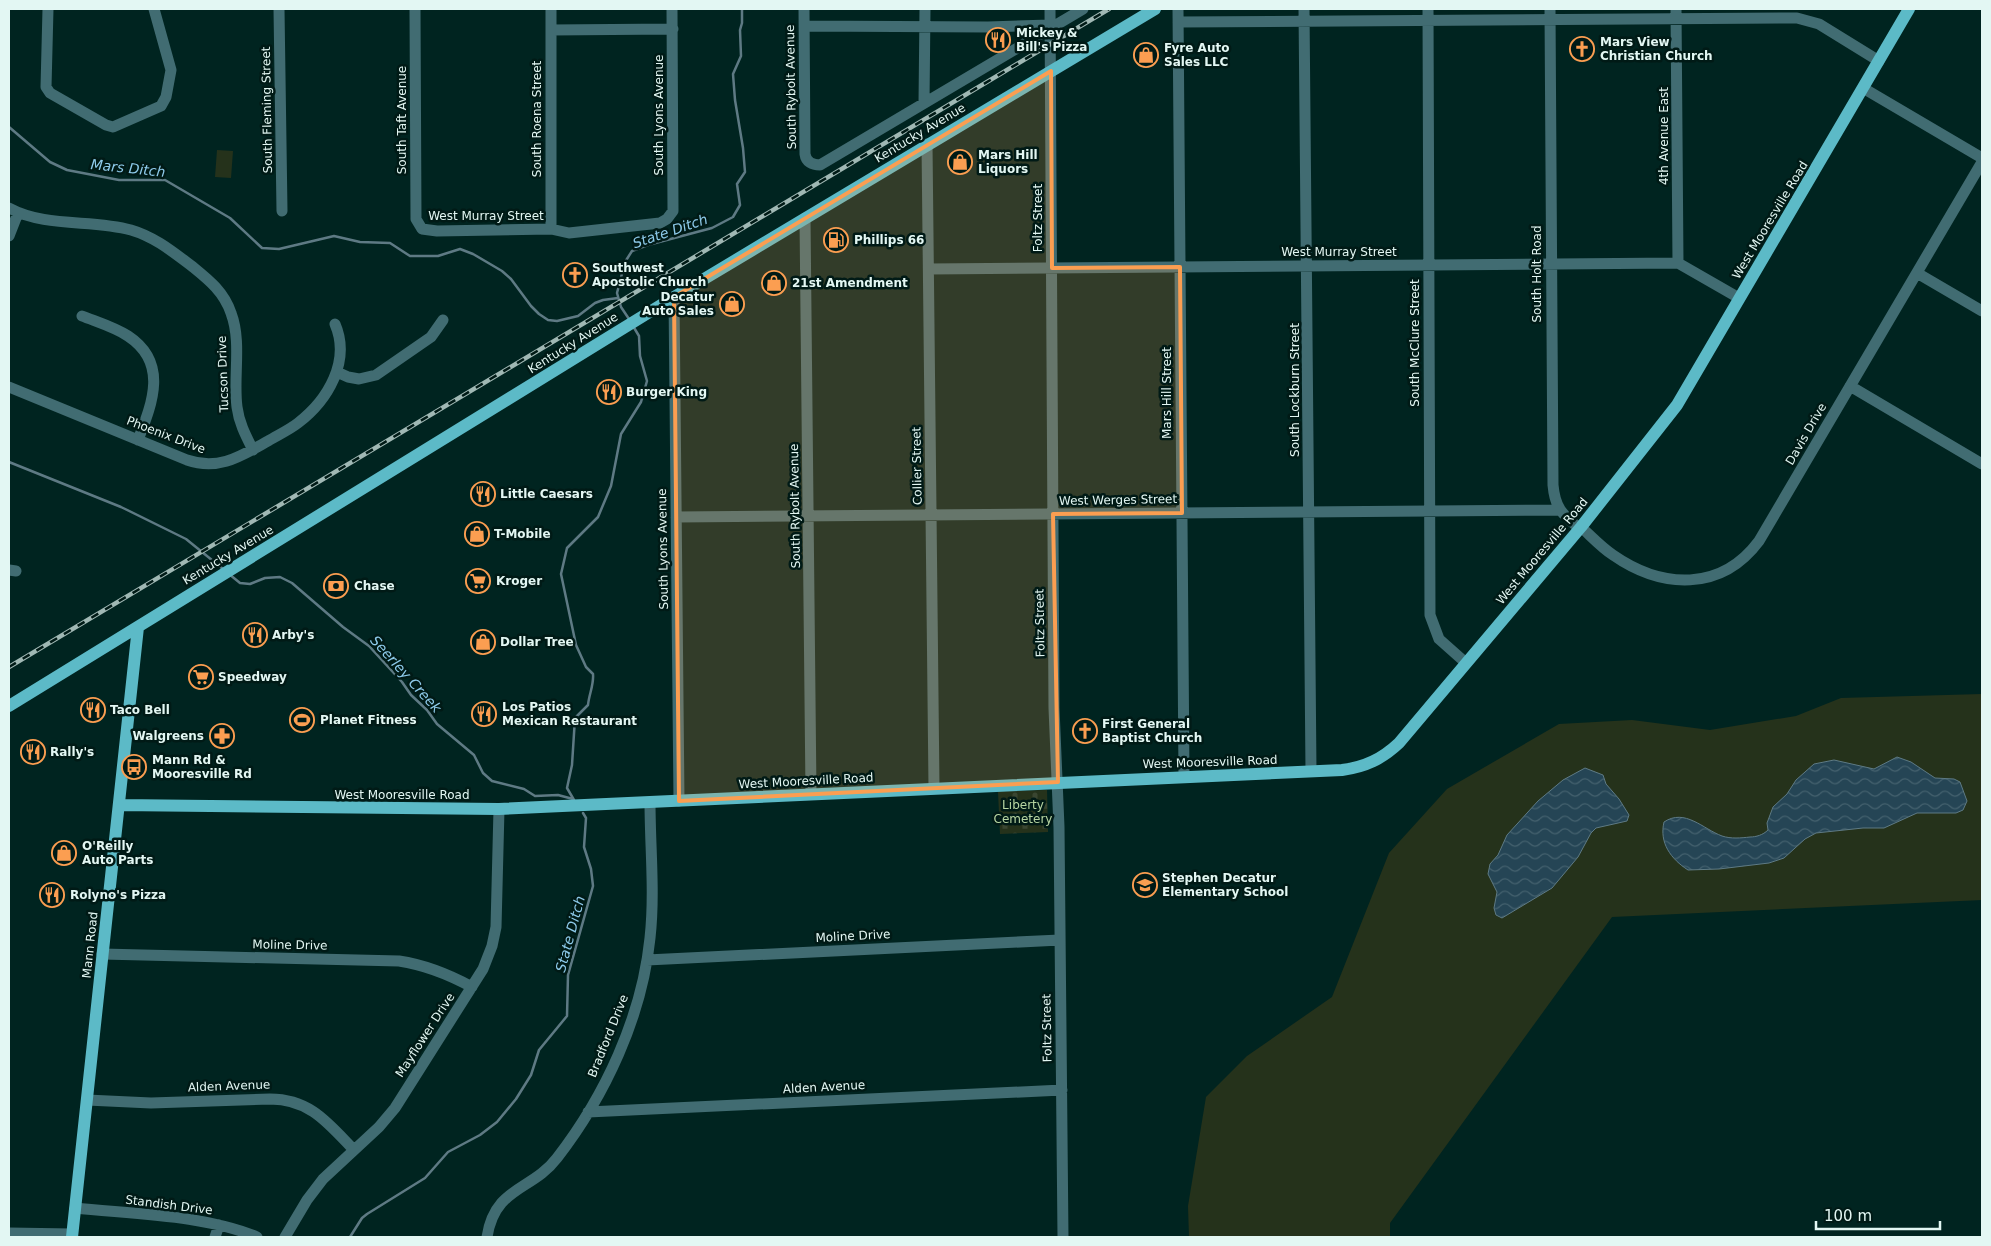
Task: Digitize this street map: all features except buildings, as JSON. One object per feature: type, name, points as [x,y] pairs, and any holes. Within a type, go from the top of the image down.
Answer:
[{"type":"main road","name":"Kentucky Avenue","points":[[9,706],[618,331],[1155,9]]},
{"type":"main road","name":"West Mooresville Road","points":[[119,805],[499,809],[1311,771],[1361,766],[1386,754],[1399,743],[1580,528],[1676,405],[1909,9]]},
{"type":"main road","name":"Mann Road","points":[[72,1236],[138,627]]},
{"type":"street","points":[[48,9],[46,87],[50,93],[110,127],[120,125],[161,106],[166,97],[171,70],[154,9]]},
{"type":"street","name":"South Fleming Street","points":[[279,9],[282,211]]},
{"type":"street","name":"South Taft Avenue","points":[[415,9],[416,219],[422,229]]},
{"type":"street","name":"South Roena Street","points":[[550,9],[551,229]]},
{"type":"street","name":"South Lyons Avenue","points":[[668,219],[673,211],[672,9]]},
{"type":"street","name":"South Rybolt Avenue","points":[[804,9],[805,154],[811,164],[820,165],[924,103]]},
{"type":"street","points":[[924,103],[925,9]]},
{"type":"street","name":"Foltz Street","points":[[1050,9],[1055,717],[1058,782],[1063,1237]]},
{"type":"street","points":[[924,103],[1083,9]]},
{"type":"street","name":"Mars Hill Street","points":[[1178,9],[1184,776]]},
{"type":"street","name":"South Lockburn Street","points":[[1304,9],[1308,266],[1311,771]]},
{"type":"street","name":"South McClure Street","points":[[1428,9],[1430,617],[1439,639],[1466,663]]},
{"type":"street","name":"4th Avenue East","points":[[1676,13],[1678,263]]},
{"type":"street","points":[[1178,22],[1428,21],[1550,14],[1800,14],[1820,24],[1878,61]]},
{"type":"street","name":"South Holt Road","points":[[1550,14],[1553,478],[1555,501],[1560,510]]},
{"type":"street","points":[[804,26],[1050,27]]},
{"type":"street","points":[[551,30],[673,28]]},
{"type":"street","points":[[1864,88],[1982,158]]},
{"type":"street","name":"Collier Street","points":[[927,144],[934,788]]},
{"type":"street","name":"Davis Drive","points":[[1580,528],[1612,554],[1641,571],[1673,580],[1696,580],[1725,570],[1747,555],[1759,541],[1982,162]]},
{"type":"street","points":[[9,236],[14,210]]},
{"type":"street","name":"Tucson Drive","points":[[14,210],[43,219],[115,227],[141,234],[168,248],[216,287],[227,303],[234,322],[237,409],[252,450]]},
{"type":"street","name":"South Rybolt Avenue","points":[[805,218],[811,794]]},
{"type":"street","name":"West Murray Street","points":[[422,229],[437,231],[551,229],[569,233],[660,223],[668,219]]},
{"type":"street","points":[[1678,263],[1739,298]]},
{"type":"street","name":"West Murray Street","points":[[929,269],[1678,263]]},
{"type":"street","points":[[1917,273],[1982,311]]},
{"type":"street","name":"South Lyons Avenue","points":[[674,297],[679,801]]},
{"type":"street","points":[[82,316],[129,336],[140,347],[148,360],[154,378],[154,394],[138,440]]},
{"type":"street","points":[[337,372],[358,379],[376,375],[431,337],[443,320]]},
{"type":"street","name":"Phoenix Drive","points":[[9,387],[187,460],[206,465],[233,461],[291,427],[310,413],[324,395],[337,372],[341,358],[342,347],[335,324]]},
{"type":"street","points":[[1850,386],[1982,464]]},
{"type":"street","points":[[1560,510],[1580,528]]},
{"type":"street","name":"West Werges Street","points":[[676,517],[1560,510]]},
{"type":"street","name":"Bradford Drive","points":[[487,1237],[492,1219],[502,1203],[512,1192],[548,1168],[556,1160],[588,1112],[620,1048],[636,1004],[647,960],[651,920],[650,802]]},
{"type":"street","name":"Mayflower Drive","points":[[285,1237],[302,1207],[318,1185],[379,1127],[395,1108],[485,965],[495,935],[499,809]]},
{"type":"street","name":"Moline Drive","points":[[647,960],[1060,940]]},
{"type":"street","name":"Moline Drive","points":[[102,954],[399,961],[422,964],[441,971],[472,987]]},
{"type":"street","name":"Alden Avenue","points":[[588,1112],[1062,1090]]},
{"type":"street","name":"Alden Avenue","points":[[87,1100],[152,1103],[290,1100],[315,1111],[354,1150]]},
{"type":"street","name":"Standish Drive","points":[[75,1208],[194,1220],[219,1225],[257,1237]]},
{"type":"street","points":[[215,1237],[219,1225]]},
{"type":"street","points":[[9,1233],[72,1236]]},
{"type":"highlighted area","points":[[1051,71],[1052,268],[1180,267],[1182,513],[1053,514],[1058,782],[679,801],[674,297]]},
{"type":"green space","points":[[217,150],[233,151],[231,178],[215,177]]},
{"type":"green space","points":[[1982,694],[1982,900],[1612,917],[1390,1223],[1390,1237],[1189,1237],[1188,1206],[1206,1097],[1247,1056],[1332,997],[1389,853],[1447,789],[1559,724],[1632,720],[1710,730],[1796,716],[1841,698]]},
{"type":"green space","name":"Liberty Cemetery","points":[[1047,790],[1048,832],[1000,834],[998,791]]},
{"type":"water","points":[[1897,757],[1911,762],[1935,778],[1954,779],[1960,782],[1967,801],[1963,810],[1956,813],[1917,813],[1884,828],[1863,828],[1816,833],[1805,839],[1784,858],[1769,863],[1719,869],[1688,870],[1676,861],[1665,844],[1663,837],[1664,822],[1679,817],[1694,821],[1725,837],[1755,837],[1768,830],[1767,823],[1773,807],[1787,794],[1796,780],[1814,764],[1834,760],[1874,769]]},
{"type":"water","points":[[1585,768],[1603,775],[1606,784],[1619,799],[1629,815],[1627,821],[1596,828],[1591,833],[1578,857],[1552,888],[1502,918],[1496,915],[1494,908],[1497,892],[1488,874],[1490,864],[1498,855],[1507,835],[1538,801],[1563,780]]},
{"type":"waterway","name":"State Ditch","points":[[629,319],[621,307],[617,293],[625,262],[632,251],[712,228],[733,217],[740,205],[737,184],[745,172],[733,74],[741,56],[740,30],[742,9]]},
{"type":"waterway","name":"Mars Ditch","points":[[9,127],[50,162],[67,170],[119,180],[165,180],[230,218],[262,248],[279,249],[334,236],[360,242],[390,243],[410,256],[438,256],[460,249],[473,254],[502,271],[511,279],[531,306],[548,320],[557,321],[578,316],[595,303],[618,298]]},
{"type":"waterway","name":"State Ditch","points":[[574,800],[567,788],[572,765],[575,718],[588,705],[593,674],[586,667],[576,645],[561,574],[567,548],[598,517],[611,486],[621,434],[641,402],[647,381],[640,356],[639,336],[633,326]]},
{"type":"waterway","name":"Seerley Creek","points":[[9,462],[121,507],[186,539],[223,569]]},
{"type":"waterway","name":"Seerley Creek","points":[[229,574],[240,583],[250,584],[265,578],[280,577],[292,583],[343,627],[369,646],[402,682],[411,695],[427,710],[437,724],[474,755],[483,773],[492,781],[524,789],[535,796],[558,795],[573,799]]},
{"type":"waterway","name":"State Ditch","points":[[350,1237],[362,1218],[367,1214],[425,1178],[448,1152],[480,1135],[497,1122],[516,1099],[531,1075],[539,1050],[567,1016],[568,975],[593,886],[591,869],[584,847],[586,818],[583,813]]},
{"type":"railway","points":[[9,667],[1109,9]]},
{"type":"place","name":"Mickey & Bill's Pizza","points":[[998,40]]},
{"type":"place","name":"Mars View Christian Church","points":[[1582,49]]},
{"type":"place","name":"Fyre Auto Sales LLC","points":[[1146,55]]},
{"type":"place","name":"Mars Hill Liquors","points":[[960,162]]},
{"type":"place","name":"Phillips 66","points":[[836,240]]},
{"type":"place","name":"Southwest Apostolic Church","points":[[575,275]]},
{"type":"place","name":"21st Amendment","points":[[774,283]]},
{"type":"place","name":"Decatur Auto Sales","points":[[732,304]]},
{"type":"place","name":"Burger King","points":[[609,392]]},
{"type":"place","name":"Little Caesars","points":[[483,494]]},
{"type":"place","name":"T-Mobile","points":[[477,534]]},
{"type":"place","name":"Kroger","points":[[478,581]]},
{"type":"place","name":"Chase","points":[[336,586]]},
{"type":"place","name":"Arby's","points":[[255,635]]},
{"type":"place","name":"Dollar Tree","points":[[483,642]]},
{"type":"place","name":"Speedway","points":[[201,677]]},
{"type":"place","name":"Taco Bell","points":[[93,710]]},
{"type":"place","name":"Los Patios Mexican Restaurant","points":[[484,714]]},
{"type":"place","name":"Planet Fitness","points":[[302,720]]},
{"type":"place","name":"First General Baptist Church","points":[[1085,731]]},
{"type":"place","name":"Walgreens","points":[[222,736]]},
{"type":"place","name":"Rally's","points":[[33,752]]},
{"type":"place","name":"Mann Rd & Mooresville Rd","points":[[134,767]]},
{"type":"place","name":"O'Reilly Auto Parts","points":[[64,853]]},
{"type":"place","name":"Stephen Decatur Elementary School","points":[[1145,885]]},
{"type":"place","name":"Rolyno's Pizza","points":[[52,895]]}]
